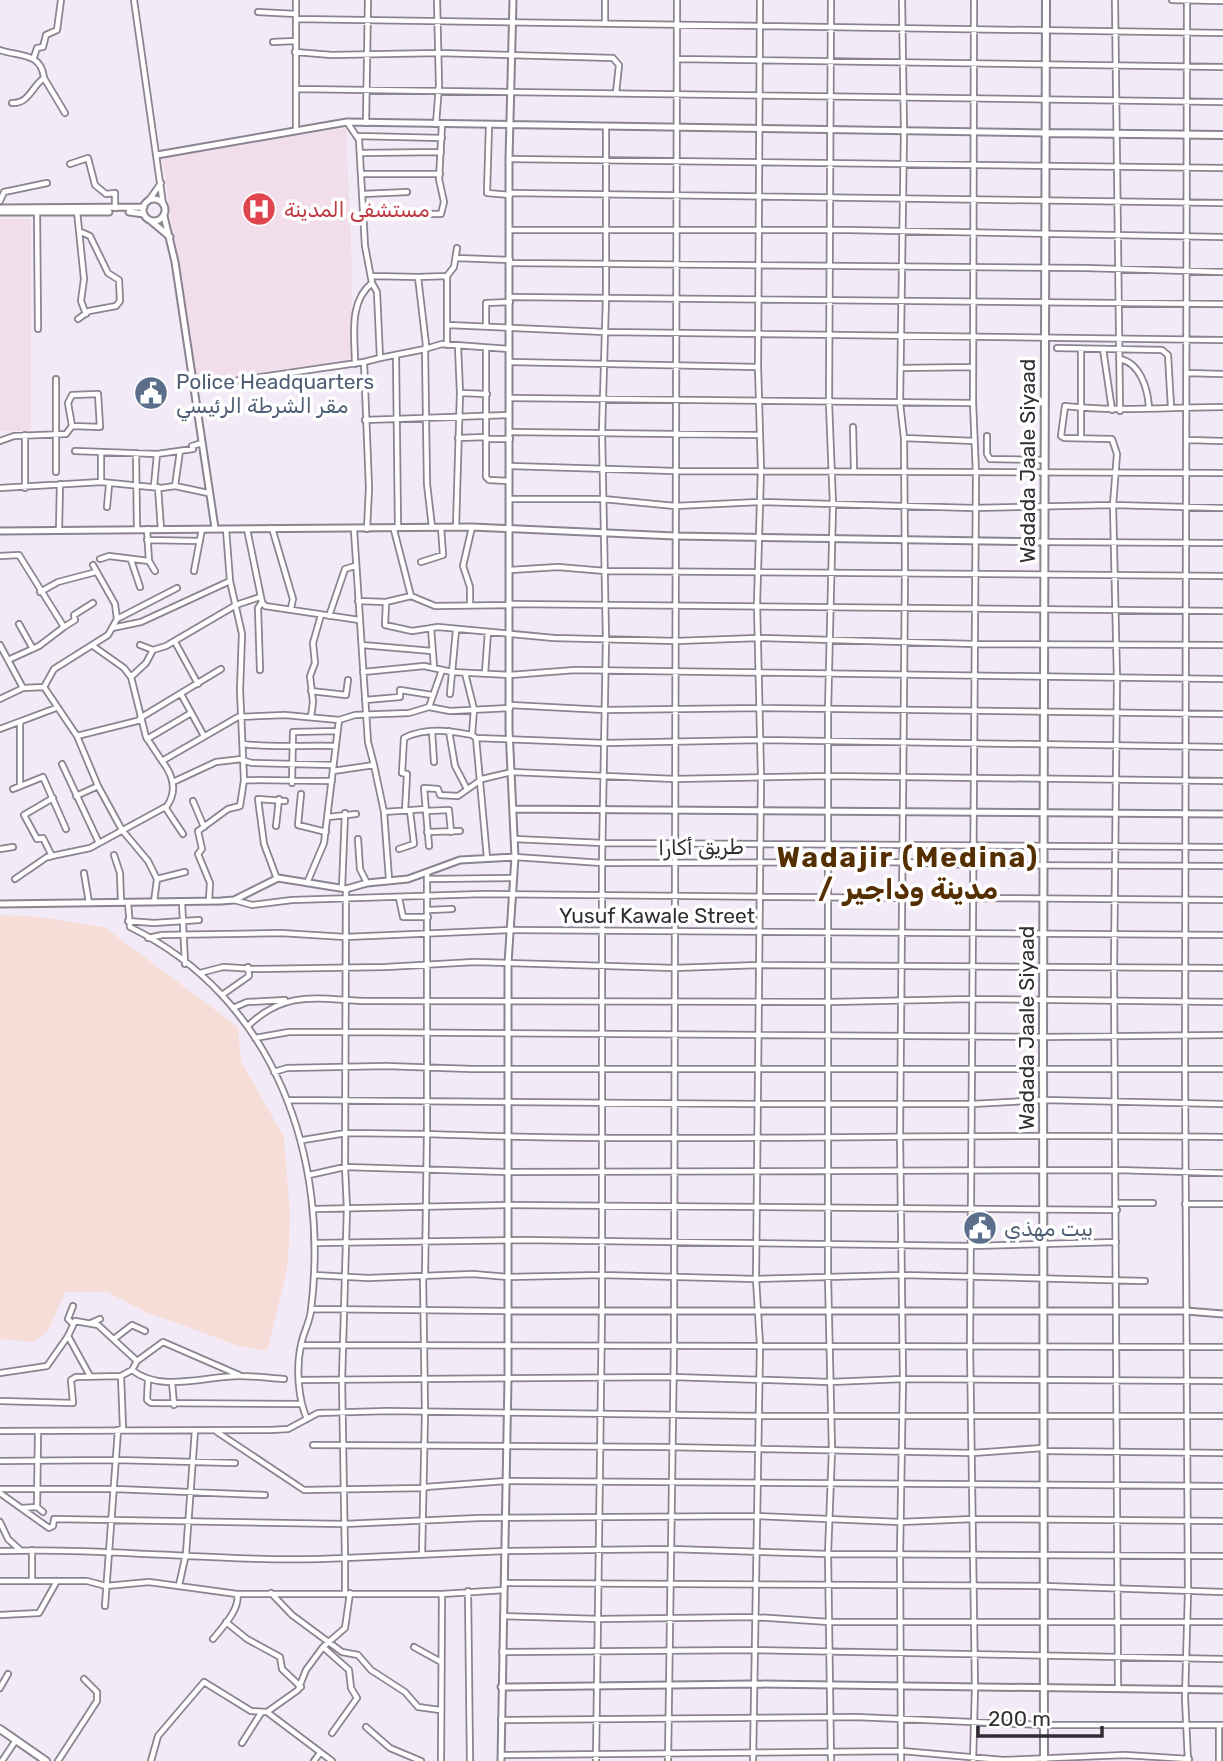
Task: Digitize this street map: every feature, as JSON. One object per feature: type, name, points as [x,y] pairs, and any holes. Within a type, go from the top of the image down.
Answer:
[{"type":"main road","name":"Wadada Jaale Siyaad","points":[[1044,1759],[1045,1278],[1042,1037],[1045,898],[1043,508],[1046,0]]},
{"type":"main road","points":[[1046,133],[1223,135]]},
{"type":"main road","points":[[0,1729],[36,1758],[46,1761]]},
{"type":"street","points":[[34,57],[37,48],[43,47],[46,35],[59,26],[61,0]]},
{"type":"street","points":[[134,0],[164,216],[170,237],[215,528]]},
{"type":"street","points":[[296,0],[296,130]]},
{"type":"street","points":[[366,123],[368,0]]},
{"type":"street","points":[[364,213],[441,214],[444,202],[440,196],[442,138],[438,90],[438,0]]},
{"type":"street","points":[[513,0],[509,159],[510,737],[514,895],[508,963],[508,1378],[501,1758],[596,1754],[668,1758],[753,1753],[901,1751],[1003,1760],[1125,1755],[1189,1760],[1185,1485],[1186,0]]},
{"type":"street","points":[[605,0],[605,24]]},
{"type":"street","points":[[668,1758],[674,1377],[677,0]]},
{"type":"street","points":[[753,1761],[760,1345],[756,1245],[761,811],[757,604],[761,470],[758,298],[761,0]]},
{"type":"street","points":[[831,0],[829,403],[833,505],[828,710],[828,1277],[832,1450],[828,1554],[831,1761]]},
{"type":"street","points":[[901,1761],[903,1379],[900,1034],[905,572],[904,438],[900,403],[900,232],[904,130],[902,0]]},
{"type":"street","points":[[974,0],[973,403],[976,474],[971,1035],[974,1172],[970,1344],[974,1759]]},
{"type":"street","points":[[1115,0],[1120,411]]},
{"type":"street","points":[[1172,0],[1223,1]]},
{"type":"street","points":[[258,12],[368,21],[1223,33]]},
{"type":"street","points":[[273,42],[295,41]]},
{"type":"street","points":[[0,50],[34,57],[65,113]]},
{"type":"street","points":[[295,52],[438,53],[615,59],[619,65],[616,93]]},
{"type":"street","points":[[677,59],[1223,67]]},
{"type":"street","points":[[12,103],[22,102],[44,78]]},
{"type":"street","points":[[298,89],[761,93],[1223,102]]},
{"type":"street","points":[[157,155],[346,122],[1046,133]]},
{"type":"street","points":[[346,122],[358,136],[365,246],[372,283],[377,292],[380,358]]},
{"type":"street","points":[[489,125],[487,193],[1223,203]]},
{"type":"street","points":[[596,1761],[603,1310],[602,863],[606,639],[602,432],[606,297],[606,128]]},
{"type":"street","points":[[358,136],[442,138]]},
{"type":"street","points":[[360,153],[441,152]]},
{"type":"street","points":[[70,164],[88,158],[95,185],[106,194],[116,193],[115,208]]},
{"type":"street","points":[[509,159],[1223,168]]},
{"type":"street","points":[[361,174],[440,174]]},
{"type":"street","points":[[0,201],[4,192],[47,183]]},
{"type":"street","points":[[144,210],[161,183]]},
{"type":"street","points":[[363,194],[407,192]]},
{"type":"street","points":[[149,200],[155,199],[163,204]]},
{"type":"street","points":[[0,210],[144,210]]},
{"type":"street","points":[[0,210],[144,210]]},
{"type":"street","points":[[144,210],[151,221],[170,237]]},
{"type":"street","points":[[77,211],[81,232],[79,255],[84,284],[81,301],[86,314]]},
{"type":"street","points":[[37,212],[38,329]]},
{"type":"street","points":[[151,221],[164,216]]},
{"type":"street","points":[[510,230],[830,230],[1046,236],[1223,237]]},
{"type":"street","points":[[78,319],[118,304],[119,283],[108,273],[90,236],[81,232]]},
{"type":"street","points":[[447,345],[447,276],[454,267],[457,247]]},
{"type":"street","points":[[456,258],[606,265],[1223,272]]},
{"type":"street","points":[[372,276],[447,276]]},
{"type":"street","points":[[418,277],[425,349],[427,484],[432,527]]},
{"type":"street","points":[[355,364],[356,305],[364,290],[372,283]]},
{"type":"street","points":[[486,326],[486,303],[510,299],[676,297],[1223,304]]},
{"type":"street","points":[[449,325],[605,332],[1223,340]]},
{"type":"street","points":[[193,387],[355,364],[447,345],[510,349]]},
{"type":"street","points":[[456,527],[460,393],[458,346]]},
{"type":"street","points":[[1057,348],[1166,352],[1171,407]]},
{"type":"street","points":[[486,349],[487,479],[510,481]]},
{"type":"street","points":[[1081,349],[1081,438]]},
{"type":"street","points":[[1103,349],[1112,410]]},
{"type":"street","points":[[396,355],[396,529],[411,596]]},
{"type":"street","points":[[1119,359],[1132,362],[1139,373],[1149,408]]},
{"type":"street","points":[[364,362],[369,488],[367,530]]},
{"type":"street","points":[[510,362],[758,367]]},
{"type":"street","points":[[901,368],[973,367]]},
{"type":"street","points":[[1187,373],[1223,374]]},
{"type":"street","points":[[56,379],[56,472]]},
{"type":"street","points":[[460,393],[487,394]]},
{"type":"street","points":[[0,441],[25,435],[66,434],[72,426],[68,403],[72,395],[98,394],[100,427],[72,426]]},
{"type":"street","points":[[511,398],[973,403]]},
{"type":"street","points":[[1118,1690],[1114,1484],[1118,1416],[1114,1000],[1114,712],[1117,678],[1113,505],[1118,454],[1112,439],[1061,436],[1065,406],[1120,411],[1223,407]]},
{"type":"street","points":[[365,420],[510,415]]},
{"type":"street","points":[[853,427],[854,471]]},
{"type":"street","points":[[458,438],[602,432],[759,435]]},
{"type":"street","points":[[25,435],[25,488]]},
{"type":"street","points":[[988,436],[987,454],[990,459],[1044,460]]},
{"type":"street","points":[[904,438],[974,441]]},
{"type":"street","points":[[1187,440],[1223,441]]},
{"type":"street","points":[[75,451],[157,454],[193,449],[192,446],[202,443]]},
{"type":"street","points":[[175,486],[180,451]]},
{"type":"street","points":[[136,452],[134,485],[137,528]]},
{"type":"street","points":[[101,453],[101,482]]},
{"type":"street","points":[[157,454],[156,486],[161,529]]},
{"type":"street","points":[[510,466],[675,471],[831,470],[976,474],[1116,471],[1223,473]]},
{"type":"street","points":[[0,488],[101,482],[109,485],[175,486],[208,493]]},
{"type":"street","points":[[60,484],[60,528]]},
{"type":"street","points":[[107,507],[109,485]]},
{"type":"street","points":[[510,499],[603,499],[675,506],[759,502],[974,508],[1113,505],[1223,508]]},
{"type":"street","points":[[421,562],[443,555],[441,527]]},
{"type":"street","points":[[470,606],[470,587],[463,566],[472,527]]},
{"type":"street","points":[[0,531],[60,528],[367,530],[472,527],[675,536],[1223,543]]},
{"type":"street","points":[[147,528],[149,561],[155,571]]},
{"type":"street","points":[[194,571],[202,528]]},
{"type":"street","points":[[209,900],[210,883],[198,854],[202,849],[197,839],[198,831],[228,809],[240,806],[244,780],[242,634],[230,582],[226,528]]},
{"type":"street","points":[[272,528],[293,599],[291,608]]},
{"type":"street","points":[[247,529],[257,568],[261,599],[265,606],[359,620]]},
{"type":"street","points":[[354,530],[368,742],[384,812],[389,879]]},
{"type":"street","points":[[147,540],[200,541]]},
{"type":"street","points":[[0,556],[19,555],[64,627]]},
{"type":"street","points":[[100,559],[109,556],[149,561]]},
{"type":"street","points":[[131,560],[140,587]]},
{"type":"street","points":[[93,565],[115,604],[117,619]]},
{"type":"street","points":[[329,616],[345,569],[355,566]]},
{"type":"street","points":[[510,570],[558,567],[676,571],[1223,576]]},
{"type":"street","points":[[40,592],[58,582],[96,572]]},
{"type":"street","points":[[112,628],[141,622],[230,582]]},
{"type":"street","points":[[44,687],[54,669],[93,646],[112,628],[117,619],[177,588]]},
{"type":"street","points":[[358,601],[386,603],[411,596],[434,606],[757,604],[1223,611]]},
{"type":"street","points":[[140,645],[153,650],[175,642],[234,607],[261,599]]},
{"type":"street","points":[[260,670],[258,608],[261,599]]},
{"type":"street","points":[[0,665],[33,649],[75,620],[74,615],[78,611],[93,603]]},
{"type":"street","points":[[386,603],[385,625],[412,631],[431,628],[510,635],[676,641],[758,638],[974,644],[1223,645]]},
{"type":"street","points":[[310,717],[313,702],[310,676],[315,663],[313,643],[321,615]]},
{"type":"street","points":[[19,624],[33,649]]},
{"type":"street","points":[[431,628],[434,667]]},
{"type":"street","points":[[450,694],[456,630]]},
{"type":"street","points":[[485,673],[488,632]]},
{"type":"street","points":[[175,642],[198,684]]},
{"type":"street","points":[[0,645],[23,688]]},
{"type":"street","points":[[362,645],[432,651]]},
{"type":"street","points":[[15,879],[50,857],[90,848],[166,807],[174,793],[173,782],[148,739],[140,719],[131,677],[124,668],[93,646]]},
{"type":"street","points":[[131,677],[146,663],[153,650]]},
{"type":"street","points":[[363,672],[434,667],[452,673],[510,675],[575,670],[1223,679]]},
{"type":"street","points":[[77,736],[140,719],[221,669]]},
{"type":"street","points":[[429,707],[442,670]]},
{"type":"street","points":[[465,673],[474,709],[474,736],[482,779],[487,858]]},
{"type":"street","points":[[311,691],[346,695],[348,680]]},
{"type":"street","points":[[0,699],[23,688],[44,687]]},
{"type":"street","points":[[44,687],[77,736],[98,786],[122,830],[143,852],[157,879],[154,903]]},
{"type":"street","points":[[365,700],[400,697],[400,690],[432,695]]},
{"type":"street","points":[[181,694],[204,736]]},
{"type":"street","points":[[162,761],[234,718],[310,717],[340,720],[355,715],[409,713],[429,707],[450,711],[510,706],[605,710],[675,707],[1223,714]]},
{"type":"street","points":[[0,729],[56,708]]},
{"type":"street","points":[[148,739],[191,713]]},
{"type":"street","points":[[307,883],[319,860],[326,832],[340,720]]},
{"type":"street","points":[[20,723],[20,786]]},
{"type":"street","points":[[399,849],[414,844],[408,811],[407,774],[402,773],[404,738],[432,730],[474,736],[605,743],[760,740],[1223,747]]},
{"type":"street","points":[[432,730],[434,762]]},
{"type":"street","points":[[292,783],[293,732],[337,731]]},
{"type":"street","points":[[449,731],[455,766],[467,789]]},
{"type":"street","points":[[243,744],[276,747],[335,746]]},
{"type":"street","points":[[173,782],[216,762],[242,760],[333,768],[374,765]]},
{"type":"street","points":[[62,764],[99,843]]},
{"type":"street","points":[[429,846],[424,788],[438,789],[440,795],[455,796],[482,779],[512,772],[675,779],[829,776],[1223,781]]},
{"type":"street","points":[[13,789],[43,777],[66,829]]},
{"type":"street","points":[[244,780],[292,783],[332,781]]},
{"type":"street","points":[[76,796],[98,786]]},
{"type":"street","points":[[301,793],[298,825],[326,832]]},
{"type":"street","points":[[50,857],[43,838],[37,839],[24,815],[53,798]]},
{"type":"street","points":[[276,825],[282,800],[258,799],[264,844],[277,879]]},
{"type":"street","points":[[193,800],[204,827]]},
{"type":"street","points":[[166,807],[183,834]]},
{"type":"street","points":[[513,809],[1223,814]]},
{"type":"street","points":[[384,812],[449,810],[451,832]]},
{"type":"street","points":[[328,817],[345,813],[356,814]]},
{"type":"street","points":[[151,1761],[158,1736],[204,1682],[251,1711],[265,1711],[301,1687],[306,1670],[323,1647],[347,1625],[342,1380],[347,1277],[345,813]]},
{"type":"street","points":[[427,832],[460,831]]},
{"type":"street","points":[[358,839],[360,869],[367,883]]},
{"type":"street","points":[[513,839],[603,843],[1223,847]]},
{"type":"street","points":[[0,849],[13,847]]},
{"type":"street","points":[[114,855],[130,927],[200,973],[248,1026],[274,1072],[303,1140],[314,1209],[316,1243],[312,1309],[301,1345],[300,1404],[306,1419]]},
{"type":"street","points":[[427,876],[447,862],[514,857]]},
{"type":"street","name":"طريق أكارا","points":[[514,857],[602,863],[903,862],[972,865],[1223,866]]},
{"type":"street","points":[[157,879],[185,872]]},
{"type":"street","points":[[84,873],[89,904]]},
{"type":"street","points":[[422,1555],[425,1522],[423,1311],[428,1033],[427,876]]},
{"type":"street","points":[[234,900],[277,879],[291,878],[344,888],[389,879],[427,876],[514,878]]},
{"type":"street","points":[[0,904],[234,900],[252,905],[292,900],[514,895],[603,898],[902,898]]},
{"type":"street","points":[[399,898],[403,917],[428,917]]},
{"type":"street","points":[[972,898],[1223,900]]},
{"type":"street","points":[[182,902],[185,964]]},
{"type":"street","points":[[428,909],[452,909]]},
{"type":"street","points":[[128,921],[199,920]]},
{"type":"street","name":"Yusuf Kawale Street","points":[[148,938],[281,933],[345,937],[510,930],[829,934],[972,931],[1044,934],[1223,934]]},
{"type":"street","points":[[200,973],[223,967],[508,963],[674,968],[759,965],[1223,968]]},
{"type":"street","points":[[222,995],[249,976],[248,967]]},
{"type":"street","points":[[233,1008],[247,1002],[317,997],[346,1000],[602,1002],[972,999],[1223,1002]]},
{"type":"street","points":[[248,1026],[286,1000]]},
{"type":"street","points":[[255,1038],[289,1032],[1042,1037],[1115,1034],[1223,1035]]},
{"type":"street","points":[[274,1072],[287,1068],[346,1066],[901,1070],[1223,1069]]},
{"type":"street","points":[[287,1100],[758,1104],[972,1104],[1044,1100],[1223,1104]]},
{"type":"street","points":[[303,1140],[346,1133],[757,1138],[900,1135],[1223,1137]]},
{"type":"street","points":[[309,1175],[345,1167],[508,1172],[757,1170],[1043,1173],[1116,1170],[1223,1173]]},
{"type":"street","points":[[1117,1203],[1153,1203]]},
{"type":"street","points":[[1185,1204],[1223,1204]]},
{"type":"street","points":[[314,1209],[508,1205],[1117,1210]]},
{"type":"street","points":[[316,1243],[346,1244],[377,1240],[971,1246],[1116,1242]]},
{"type":"street","points":[[313,1275],[601,1275],[756,1279],[902,1275],[1144,1281]]},
{"type":"street","points":[[73,1306],[68,1318],[73,1325]]},
{"type":"street","points":[[312,1309],[674,1309],[759,1313],[902,1311],[971,1314],[1185,1311],[1223,1314]]},
{"type":"street","points":[[91,1323],[100,1318]]},
{"type":"street","points":[[0,1373],[37,1370],[47,1366],[79,1320],[91,1323],[114,1339],[137,1361]]},
{"type":"street","points":[[114,1339],[132,1325],[145,1331]]},
{"type":"street","points":[[68,1336],[90,1376]]},
{"type":"street","points":[[0,1401],[73,1404],[71,1380],[90,1376],[121,1376],[132,1370],[137,1361],[163,1342],[240,1376]]},
{"type":"street","points":[[301,1345],[602,1343],[1223,1347]]},
{"type":"street","points":[[132,1370],[148,1379],[172,1382],[240,1376],[284,1379]]},
{"type":"street","points":[[118,1430],[123,1428],[121,1376]]},
{"type":"street","points":[[300,1380],[674,1377],[830,1382],[903,1379],[1223,1381]]},
{"type":"street","points":[[148,1379],[148,1402],[174,1405],[300,1404]]},
{"type":"street","points":[[172,1382],[174,1405]]},
{"type":"street","points":[[0,1431],[216,1432],[288,1429],[318,1413],[343,1412],[759,1416],[1223,1416]]},
{"type":"street","points":[[105,1606],[118,1430]]},
{"type":"street","points":[[179,1585],[186,1554],[195,1430]]},
{"type":"street","points":[[37,1507],[40,1461],[38,1431]]},
{"type":"street","points":[[216,1432],[300,1488],[343,1490],[506,1481],[901,1486],[1223,1486]]},
{"type":"street","points":[[313,1445],[673,1447],[973,1453],[1034,1448],[1045,1451],[1223,1452]]},
{"type":"street","points":[[0,1461],[236,1463]]},
{"type":"street","points":[[0,1491],[115,1489],[265,1495]]},
{"type":"street","points":[[0,1491],[49,1528],[54,1519],[344,1524],[600,1516],[757,1516],[901,1522],[973,1519],[1223,1521]]},
{"type":"street","points":[[21,1508],[37,1507],[43,1512]]},
{"type":"street","points":[[0,1522],[8,1539],[20,1549]]},
{"type":"street","points":[[0,1550],[306,1560],[505,1551],[671,1549],[828,1554],[1223,1556]]},
{"type":"street","points":[[32,1550],[32,1581]]},
{"type":"street","points":[[0,1615],[39,1613],[57,1580]]},
{"type":"street","points":[[0,1581],[57,1580],[106,1586],[149,1582],[237,1594],[442,1594],[504,1587],[670,1583],[900,1588],[1044,1586],[1223,1592]]},
{"type":"street","points":[[468,1591],[470,1761]]},
{"type":"street","points":[[271,1593],[292,1615],[342,1652],[358,1655],[371,1670],[405,1692],[418,1707],[440,1710]]},
{"type":"street","points":[[213,1639],[238,1601],[237,1594]]},
{"type":"street","points":[[441,1761],[442,1594]]},
{"type":"street","points":[[503,1616],[599,1619],[754,1617],[830,1622],[1223,1622]]},
{"type":"street","points":[[226,1622],[247,1639],[280,1657],[282,1669],[301,1687]]},
{"type":"street","points":[[323,1647],[349,1670],[351,1688],[357,1698],[331,1732]]},
{"type":"street","points":[[414,1647],[441,1661]]},
{"type":"street","points":[[501,1652],[754,1650],[1045,1658],[1223,1659]]},
{"type":"street","points":[[0,1688],[8,1674]]},
{"type":"street","points":[[58,1761],[97,1701],[97,1692],[84,1679]]},
{"type":"street","points":[[501,1687],[753,1684],[1044,1690],[1223,1690]]},
{"type":"street","points":[[242,1743],[265,1711]]},
{"type":"street","points":[[265,1711],[332,1761]]},
{"type":"street","points":[[501,1720],[830,1717],[1044,1725],[1188,1724],[1221,1726],[1219,1761]]},
{"type":"street","points":[[366,1727],[390,1748],[421,1761]]},
{"type":"street","points":[[2,1761],[16,1740]]},
{"type":"street","points":[[314,1761],[320,1753]]},
{"type":"shaded area","name":"مستشفى المدينة","points":[[346,128],[352,266],[351,362],[194,383],[162,157]]},
{"type":"shaded area","points":[[0,219],[31,219],[31,431],[0,431]]},
{"type":"shaded area","points":[[0,915],[31,916],[104,927],[238,1027],[241,1061],[284,1137],[290,1215],[287,1270],[267,1351],[239,1346],[146,1312],[107,1292],[65,1292],[48,1331],[33,1342],[0,1339]]},
{"type":"place","name":"مستشفى المدينة","points":[[259,209]]},
{"type":"place","name":"Police Headquarters مقر الشرطة الرئيسي","points":[[151,393]]},
{"type":"place","name":"بيت مهذي","points":[[980,1228]]},
{"type":"district","name":"Wadajir (Medina) / مدينة وداجير","points":[[908,873]]}]
